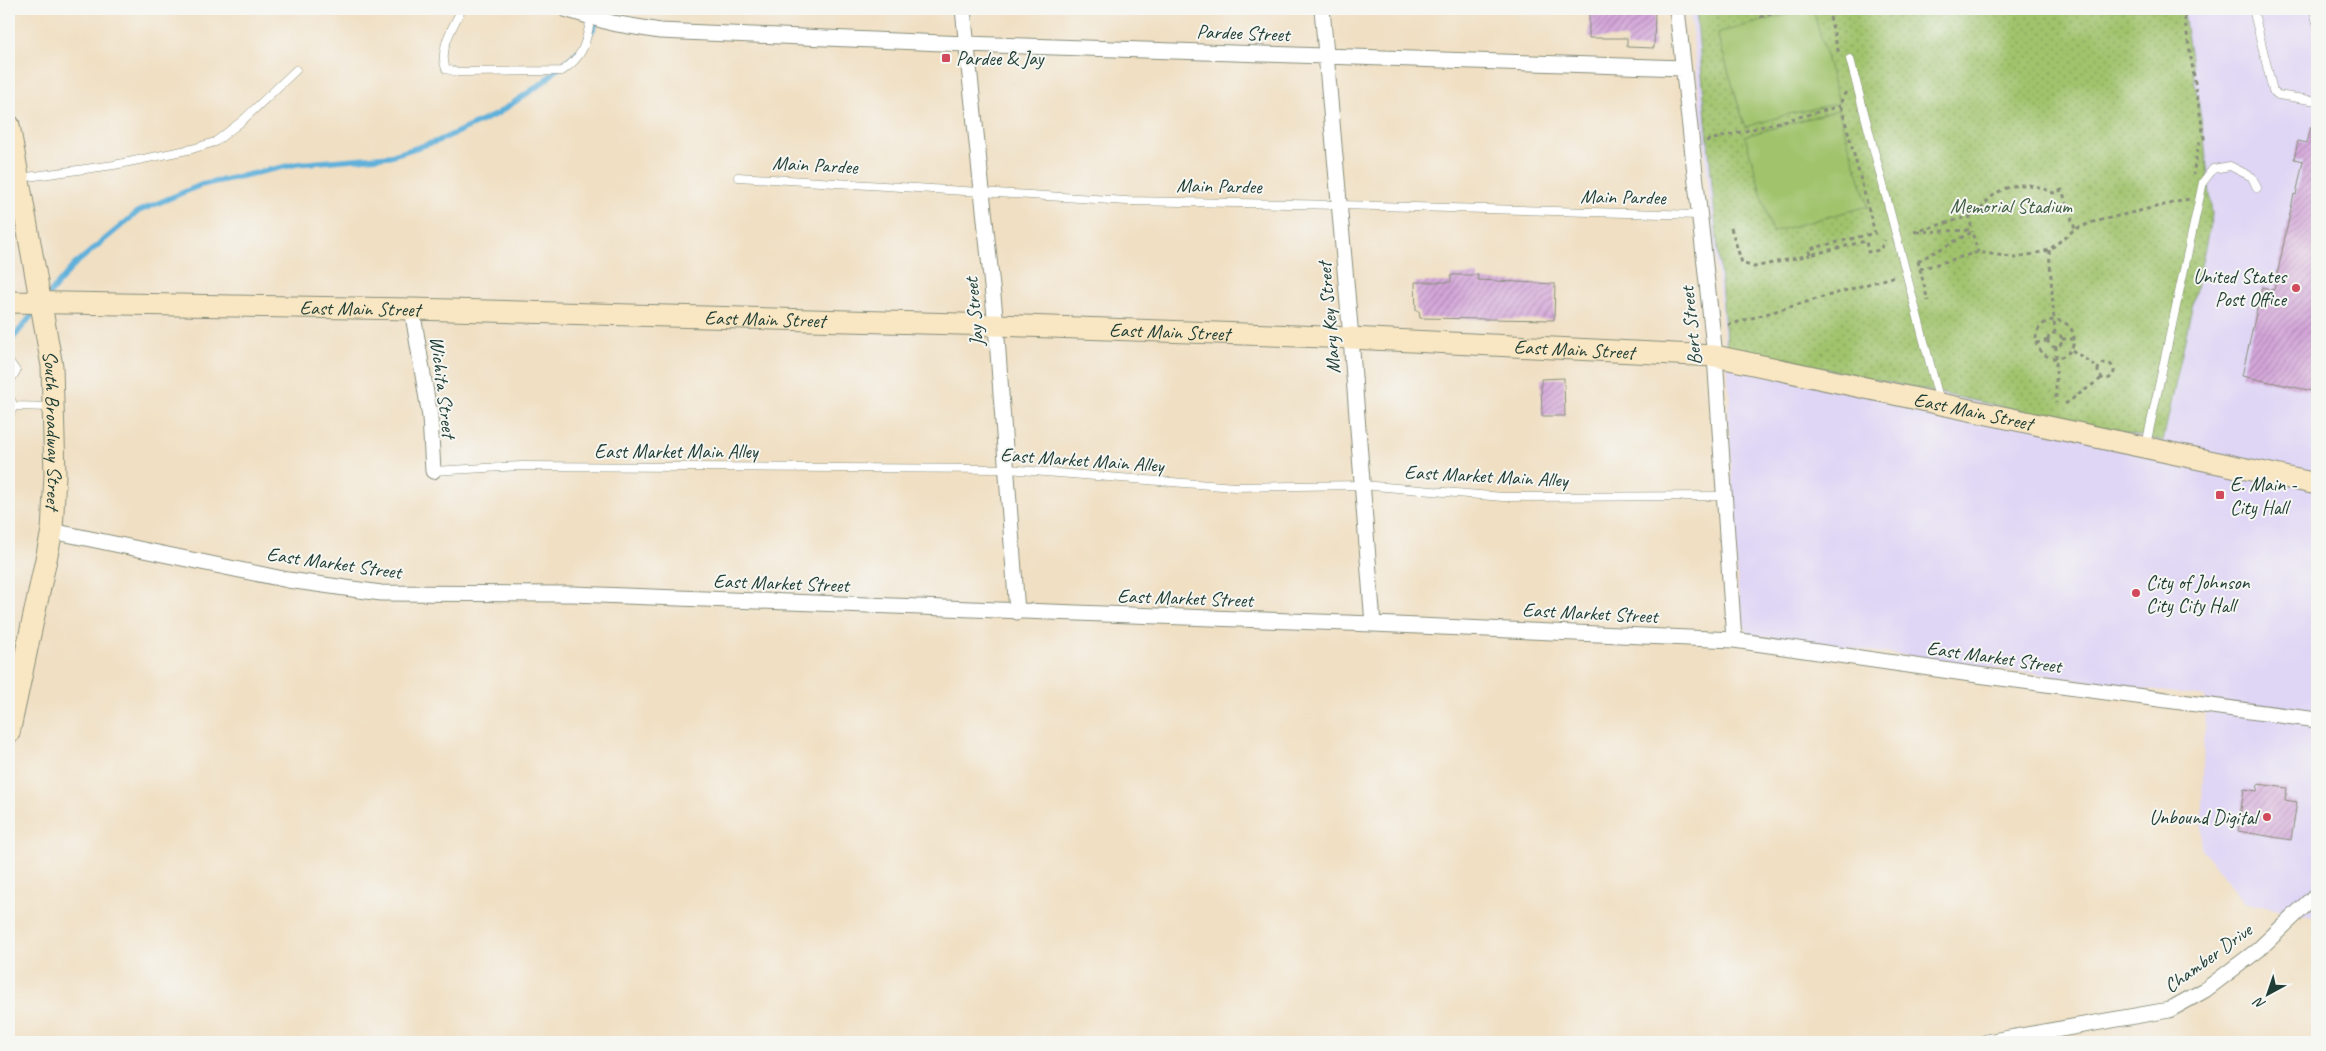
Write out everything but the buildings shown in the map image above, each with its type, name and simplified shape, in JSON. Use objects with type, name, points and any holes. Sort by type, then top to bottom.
[{"type":"main road","name":"South Broadway Street","points":[[9,125],[52,366],[55,475],[52,531],[9,734]]},
{"type":"main road","name":"East Main Street","points":[[9,302],[412,309],[996,325],[1352,338],[1715,356],[2317,484]]},
{"type":"street","name":"Pardee Street","points":[[565,9],[591,18],[660,31],[966,44],[1683,68]]},
{"type":"street","name":"Jay Street","points":[[963,9],[996,325],[1017,612]]},
{"type":"street","name":"Mary Key Street","points":[[1322,9],[1352,338],[1373,624]]},
{"type":"street","name":"Bert Street","points":[[1677,9],[1715,356],[1726,496],[1734,640]]},
{"type":"street","name":"Wichita Street","points":[[412,309],[430,417],[433,471]]},
{"type":"street","name":"East Market Street","points":[[52,531],[288,580],[381,593],[573,594],[1373,624],[1734,640],[1978,675],[2317,720]]},
{"type":"street","name":"Chamber Drive","points":[[1988,1042],[2169,1010],[2205,990],[2258,950],[2317,894]]},
{"type":"lane","points":[[462,9],[448,35],[442,61],[446,69],[458,72],[562,71],[576,62],[584,49],[591,18]]},
{"type":"lane","points":[[2253,9],[2273,91],[2278,95],[2317,101]]},
{"type":"lane","points":[[2314,9],[2317,23]]},
{"type":"lane","points":[[1850,59],[1940,404]]},
{"type":"lane","points":[[18,178],[114,165],[192,150],[215,142],[296,70]]},
{"type":"lane","points":[[2145,448],[2204,182],[2213,169],[2230,166],[2241,169],[2252,177],[2257,188]]},
{"type":"lane","name":"Main Pardee","points":[[738,177],[1127,201],[1340,205],[1699,216]]},
{"type":"lane","points":[[9,361],[16,371],[9,383]]},
{"type":"lane","points":[[9,397],[14,406]]},
{"type":"lane","points":[[14,406],[52,407]]},
{"type":"lane","points":[[9,416],[14,406]]},
{"type":"lane","name":"East Market Main Alley","points":[[433,471],[521,466],[1007,469],[1235,487],[1362,485],[1503,497],[1726,496]]},
{"type":"path","points":[[1760,17],[1790,9]]},
{"type":"path","points":[[2183,9],[2204,138],[2199,143],[2191,182]]},
{"type":"path","points":[[1810,255],[1809,249],[1875,233],[1841,106],[1842,98],[1847,91]]},
{"type":"path","points":[[1702,142],[1841,106]]},
{"type":"path","points":[[1972,231],[1914,232],[1978,214],[1986,201],[1997,192],[2012,185],[2028,184],[2038,186],[2053,193],[2062,190],[2074,229]]},
{"type":"path","points":[[2185,208],[2187,198]]},
{"type":"path","points":[[1972,231],[1918,261],[1920,269],[1978,252],[2017,258],[2049,250],[2074,229],[2093,222],[2187,198],[2199,202]]},
{"type":"path","points":[[1969,215],[1978,252]]},
{"type":"path","points":[[1731,228],[1742,263],[1754,267],[1866,241],[1868,252]]},
{"type":"path","points":[[2036,343],[2049,340],[2055,333],[2049,250]]},
{"type":"path","points":[[1722,326],[1907,272]]},
{"type":"path","points":[[2053,320],[2065,322],[2074,332],[2075,339],[2072,350],[2068,354],[2056,358],[2041,352],[2036,343],[2038,330],[2042,325],[2053,320]]},
{"type":"path","points":[[2055,333],[2059,334],[2062,339]]},
{"type":"path","points":[[2062,339],[2075,339]]},
{"type":"path","points":[[2049,340],[2050,344],[2056,346],[2060,345],[2062,339]]},
{"type":"path","points":[[2056,346],[2056,402]]},
{"type":"path","points":[[2072,350],[2098,368]]},
{"type":"path","points":[[2065,404],[2102,378],[2111,377],[2114,372],[2113,368],[2104,363],[2098,368]]},
{"type":"path","points":[[2098,368],[2098,374],[2102,378]]},
{"type":"shaded area","points":[[1690,9],[2317,9],[2317,918],[2243,902],[2201,847],[2205,697],[1747,634],[1739,607],[1728,410],[1730,398]]},
{"type":"green space","name":"Memorial Stadium","points":[[1696,9],[2183,9],[2204,138],[2212,215],[2163,441],[1727,348]]},
{"type":"green space","points":[[1813,9],[1839,103],[1789,114],[1745,127],[1717,33]]},
{"type":"green space","points":[[1838,110],[1868,206],[1772,232],[1745,136]]},
{"type":"waterway","points":[[588,37],[605,9]]},
{"type":"waterway","points":[[46,298],[74,265],[139,211],[201,185],[297,164],[390,156],[438,141],[497,114],[541,84],[577,52]]},
{"type":"waterway","points":[[9,343],[37,309]]},
{"type":"place","name":"Pardee & Jay","points":[[946,58]]},
{"type":"place","name":"United States Post Office","points":[[2296,288]]},
{"type":"place","name":"E. Main - City Hall","points":[[2220,495]]},
{"type":"place","name":"City of Johnson City City Hall","points":[[2136,593]]},
{"type":"place","name":"Unbound Digital","points":[[2267,817]]}]
